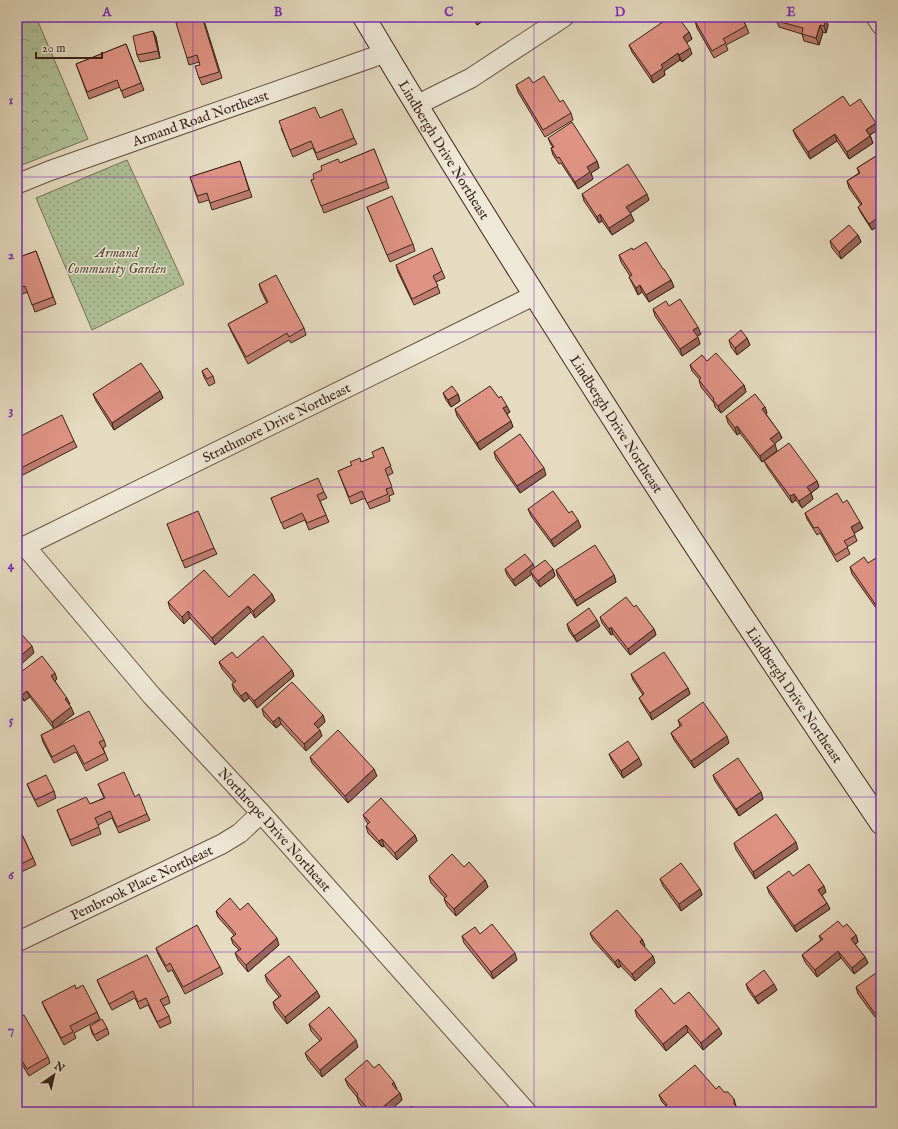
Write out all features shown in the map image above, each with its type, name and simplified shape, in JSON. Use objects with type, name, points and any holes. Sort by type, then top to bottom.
[{"type":"main road","name":"Lindbergh Drive Northeast","points":[[364,17],[417,105],[623,435],[881,823]]},
{"type":"street","points":[[417,105],[472,78],[564,17]]},
{"type":"street","points":[[876,17],[881,25]]},
{"type":"street","name":"Armand Road Northeast","points":[[17,184],[385,53]]},
{"type":"street","name":"Strathmore Drive Northeast","points":[[21,548],[535,295]]},
{"type":"street","name":"Northrope Drive Northeast","points":[[21,548],[152,696],[261,813],[527,1112]]},
{"type":"street","name":"Pembrook Place Northeast","points":[[17,942],[222,844],[240,833],[261,813]]},
{"type":"green space","points":[[17,17],[36,17],[88,139],[17,167]]},
{"type":"green space","name":"Armand Community Garden","points":[[127,160],[184,284],[92,330],[36,198]]},
{"type":"building","points":[[185,17],[202,17],[219,72],[199,78],[195,66],[200,65],[197,55],[187,58],[176,23],[185,20]]},
{"type":"building","points":[[670,17],[678,17],[689,32],[683,37],[690,48],[679,55],[678,53],[661,65],[663,68],[651,76],[629,45]]},
{"type":"building","points":[[703,17],[741,17],[746,26],[723,39],[726,43],[712,51],[695,21]]},
{"type":"building","points":[[778,17],[823,17],[826,19],[824,26],[820,25],[816,38],[802,34],[803,28],[777,21]]},
{"type":"building","points":[[153,31],[158,51],[137,55],[133,36]]},
{"type":"building","points":[[126,44],[141,83],[121,91],[117,80],[87,92],[76,64]]},
{"type":"building","points":[[544,76],[560,102],[563,100],[571,113],[543,130],[516,85],[529,77],[533,83]]},
{"type":"building","points":[[843,96],[850,106],[860,99],[876,123],[866,130],[870,136],[847,152],[835,134],[808,152],[793,130]]},
{"type":"building","points":[[315,107],[320,118],[342,109],[354,138],[316,153],[311,141],[290,150],[279,121]]},
{"type":"building","points":[[572,122],[597,161],[587,167],[590,172],[575,182],[559,157],[557,158],[551,148],[554,147],[548,138]]},
{"type":"building","points":[[374,149],[387,181],[321,206],[311,180],[314,179],[313,174],[322,170],[321,166],[338,159],[340,163]]},
{"type":"building","points":[[881,153],[881,208],[876,211],[879,217],[869,224],[858,207],[862,204],[847,181],[860,173],[857,168]]},
{"type":"building","points":[[240,161],[249,190],[210,203],[207,193],[197,196],[190,177]]},
{"type":"building","points":[[628,164],[647,194],[626,207],[631,214],[609,228],[600,214],[597,217],[582,194]]},
{"type":"building","points":[[392,196],[413,244],[387,255],[367,207]]},
{"type":"building","points":[[849,225],[858,235],[839,252],[830,241]]},
{"type":"building","points":[[646,242],[671,280],[646,295],[640,285],[636,288],[629,277],[632,275],[619,255],[632,248],[633,250]]},
{"type":"building","points":[[432,248],[442,271],[433,276],[438,286],[412,299],[396,265]]},
{"type":"building","points":[[36,251],[53,297],[32,305],[25,286],[17,289],[17,258]]},
{"type":"building","points":[[276,275],[304,328],[289,337],[287,333],[246,357],[228,324],[268,302],[259,284]]},
{"type":"building","points":[[680,299],[698,327],[693,330],[698,337],[680,349],[653,309],[666,301],[669,306]]},
{"type":"building","points":[[741,330],[747,338],[735,348],[729,340]]},
{"type":"building","points":[[716,353],[744,385],[718,406],[699,380],[701,378],[690,365],[702,355],[707,361]]},
{"type":"building","points":[[141,363],[160,391],[112,423],[93,394]]},
{"type":"building","points":[[207,368],[213,376],[207,379],[202,371]]},
{"type":"building","points":[[452,386],[458,394],[448,400],[443,393]]},
{"type":"building","points":[[490,386],[499,398],[501,396],[507,406],[503,408],[511,421],[477,443],[455,409]]},
{"type":"building","points":[[755,394],[765,407],[762,409],[779,432],[770,439],[775,444],[760,456],[737,426],[735,428],[726,416]]},
{"type":"building","points":[[62,415],[74,441],[17,470],[17,438]]},
{"type":"building","points":[[520,434],[544,468],[517,486],[494,452]]},
{"type":"building","points":[[789,443],[817,481],[807,487],[811,493],[799,501],[794,494],[790,496],[764,461]]},
{"type":"building","points":[[383,447],[391,466],[385,469],[392,487],[386,489],[388,494],[367,503],[362,491],[349,497],[338,471],[352,465],[350,462],[360,458],[361,462],[374,457],[372,452]]},
{"type":"building","points":[[318,478],[324,492],[317,495],[326,515],[307,523],[302,513],[281,523],[271,498]]},
{"type":"building","points":[[553,491],[569,513],[572,511],[578,520],[551,540],[528,509]]},
{"type":"building","points":[[837,493],[843,503],[847,500],[860,522],[851,527],[855,535],[844,541],[848,547],[835,555],[818,527],[814,528],[805,513]]},
{"type":"building","points":[[198,511],[214,548],[182,561],[167,524]]},
{"type":"building","points":[[595,545],[614,575],[575,600],[556,570]]},
{"type":"building","points":[[525,554],[533,564],[513,580],[505,569]]},
{"type":"building","points":[[879,556],[881,559],[880,611],[850,567],[864,557],[868,563]]},
{"type":"building","points":[[545,560],[553,569],[538,581],[530,571]]},
{"type":"building","points":[[204,570],[229,597],[254,574],[272,594],[253,611],[248,606],[212,638],[188,611],[182,617],[168,602]]},
{"type":"building","points":[[626,597],[634,607],[636,605],[654,629],[628,649],[611,627],[609,629],[600,617]]},
{"type":"building","points":[[589,608],[597,620],[574,636],[567,624]]},
{"type":"building","points":[[17,629],[32,646],[17,659]]},
{"type":"building","points":[[263,636],[292,670],[254,701],[246,692],[241,696],[232,684],[236,681],[219,662],[232,652],[237,658]]},
{"type":"building","points":[[664,652],[688,688],[650,713],[639,698],[644,694],[631,674]]},
{"type":"building","points":[[42,656],[55,673],[51,676],[67,698],[65,699],[71,707],[52,722],[27,691],[22,695],[17,688],[17,675]]},
{"type":"building","points":[[292,682],[323,715],[314,724],[320,730],[304,744],[279,717],[273,722],[262,709]]},
{"type":"building","points":[[703,702],[727,736],[691,761],[671,733],[682,725],[678,720]]},
{"type":"building","points":[[89,711],[104,740],[99,742],[105,753],[84,764],[74,745],[52,757],[41,735]]},
{"type":"building","points":[[338,730],[374,769],[345,796],[310,757]]},
{"type":"building","points":[[628,741],[639,758],[621,771],[609,754]]},
{"type":"building","points":[[738,758],[761,792],[736,809],[713,775]]},
{"type":"building","points":[[124,772],[135,797],[139,794],[147,814],[117,827],[110,811],[95,818],[99,827],[70,840],[57,810],[86,797],[90,804],[105,798],[98,784]]},
{"type":"building","points":[[46,775],[54,791],[35,800],[27,784]]},
{"type":"building","points":[[381,798],[415,835],[395,853],[382,839],[379,841],[366,826],[370,822],[363,815]]},
{"type":"building","points":[[776,814],[796,842],[753,872],[734,843]]},
{"type":"building","points":[[17,824],[33,858],[17,866]]},
{"type":"building","points":[[452,854],[464,867],[469,862],[485,880],[454,909],[444,899],[447,896],[429,876]]},
{"type":"building","points":[[681,863],[700,889],[679,904],[660,879]]},
{"type":"building","points":[[809,864],[824,886],[818,890],[827,903],[794,926],[767,887],[789,871],[793,876]]},
{"type":"building","points":[[230,898],[240,910],[248,903],[277,938],[246,965],[235,953],[241,949],[231,938],[236,934],[216,911]]},
{"type":"building","points":[[617,910],[642,939],[640,942],[653,956],[632,974],[618,959],[615,962],[590,933]]},
{"type":"building","points":[[838,921],[843,927],[847,924],[856,935],[851,939],[865,957],[852,968],[838,951],[815,970],[802,955],[823,939],[819,936]]},
{"type":"building","points":[[492,924],[515,953],[491,972],[462,936],[475,927],[480,934]]},
{"type":"building","points":[[197,925],[220,967],[183,987],[170,963],[166,966],[156,948]]},
{"type":"building","points":[[147,955],[168,996],[160,1000],[169,1016],[157,1022],[146,998],[138,1002],[133,991],[109,1004],[97,980]]},
{"type":"building","points":[[289,956],[317,991],[285,1017],[273,1002],[281,996],[265,975]]},
{"type":"building","points":[[764,970],[774,984],[755,997],[746,984]]},
{"type":"building","points":[[880,970],[881,971],[881,1022],[856,987]]},
{"type":"building","points":[[75,985],[76,989],[83,985],[97,1012],[70,1026],[73,1032],[61,1038],[42,1002]]},
{"type":"building","points":[[661,988],[674,1004],[689,992],[719,1028],[701,1043],[686,1025],[663,1044],[635,1010]]},
{"type":"building","points":[[329,1007],[356,1040],[320,1070],[305,1053],[322,1039],[309,1024]]},
{"type":"building","points":[[24,1015],[48,1057],[27,1069],[17,1054],[17,1019]]},
{"type":"building","points":[[102,1019],[107,1028],[94,1035],[90,1026]]},
{"type":"building","points":[[367,1060],[374,1068],[379,1064],[394,1082],[392,1084],[400,1093],[378,1111],[374,1106],[369,1110],[345,1079]]},
{"type":"building","points":[[695,1065],[716,1089],[719,1086],[724,1092],[728,1092],[734,1099],[734,1104],[738,1108],[733,1112],[665,1112],[663,1109],[667,1105],[659,1095]]},
{"type":"building","points":[[411,1106],[417,1112],[405,1112]]}]
